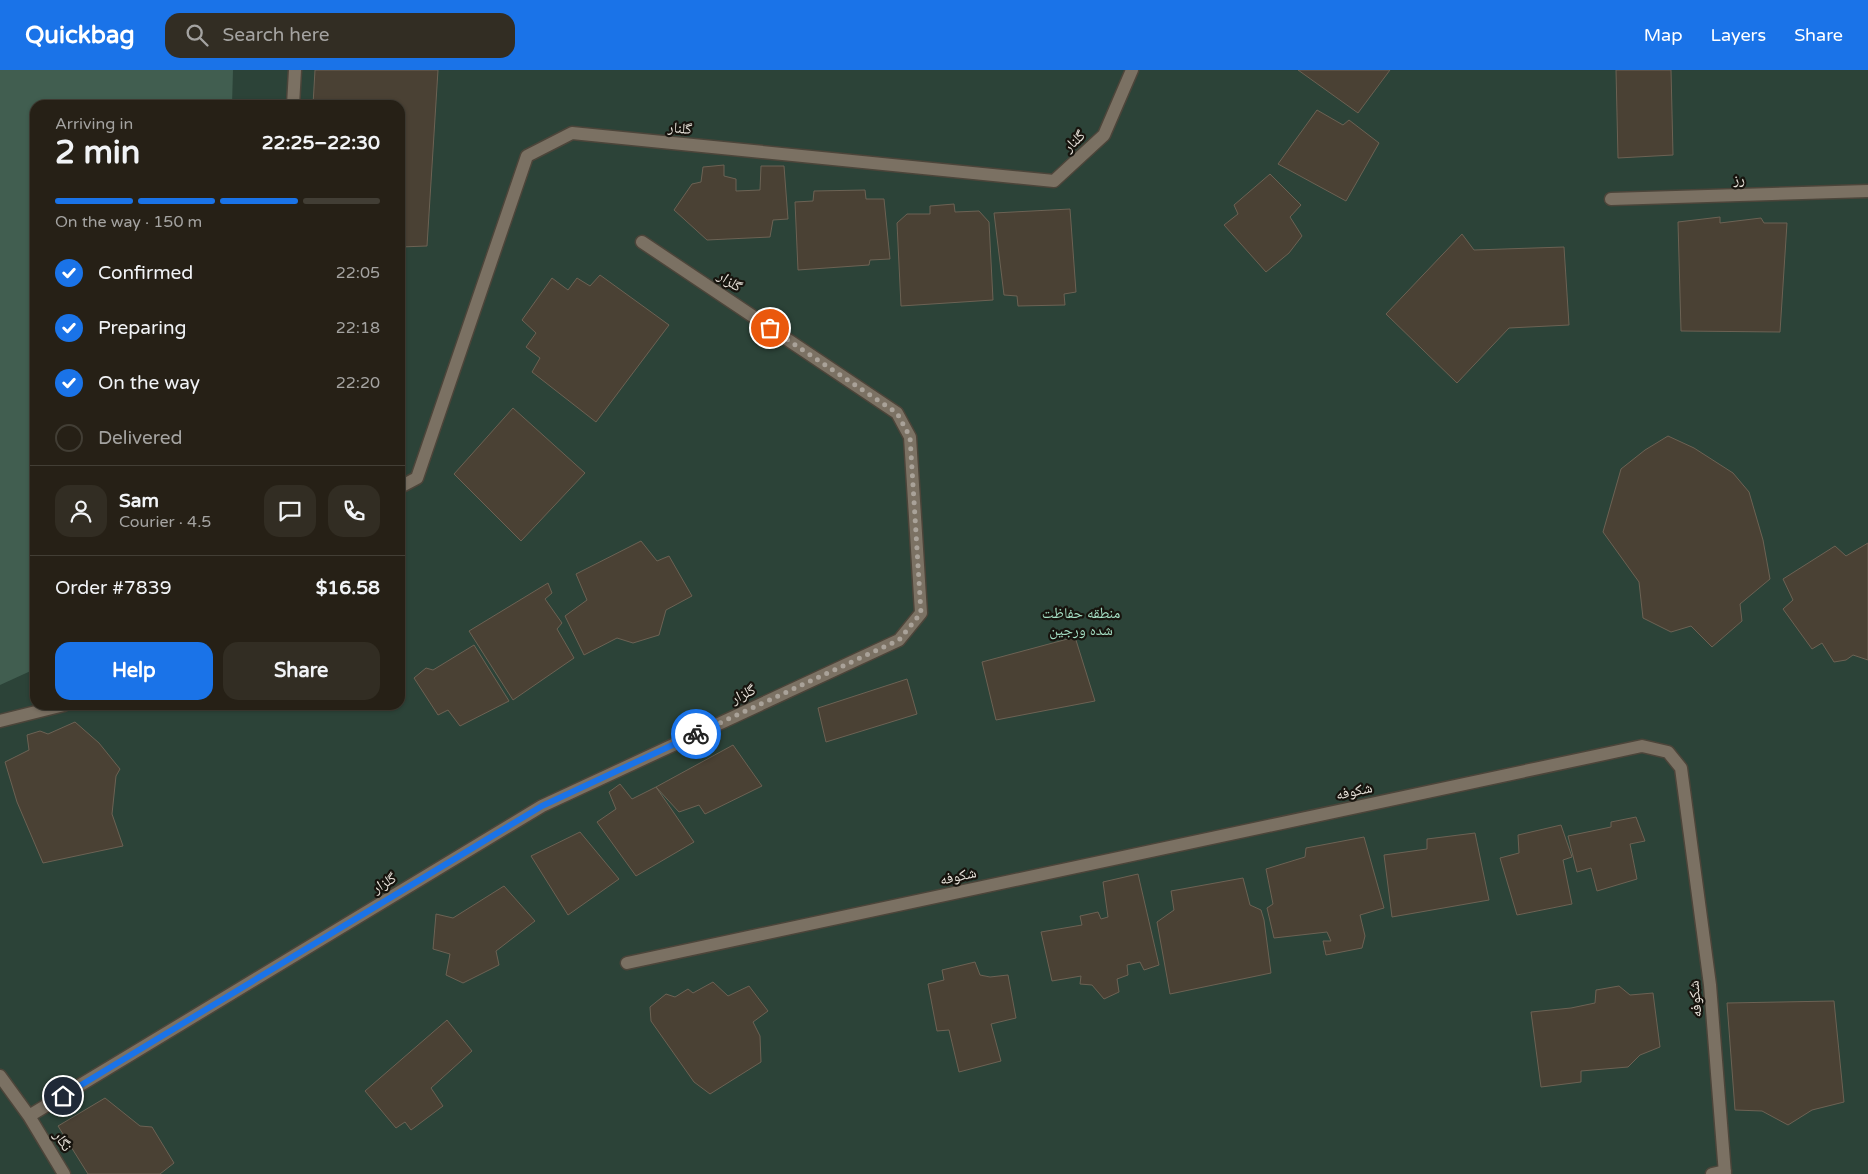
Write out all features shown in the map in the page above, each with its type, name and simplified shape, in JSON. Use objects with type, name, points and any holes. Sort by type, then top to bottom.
[{"type":"street","points":[[293,100],[295,70]]},
{"type":"street","name":"گلنار","points":[[405,484],[417,478],[527,156],[572,133],[1054,181],[1104,135],[1132,70]]},
{"type":"street","name":"رز","points":[[1611,199],[1868,191]]},
{"type":"street","name":"گلزار","points":[[29,1116],[542,806],[899,640],[921,613],[910,437],[897,413],[642,242]]},
{"type":"street","points":[[0,721],[44,710]]},
{"type":"street","name":"شکوفه","points":[[627,963],[1642,746],[1668,752],[1681,768],[1710,985],[1721,1173]]},
{"type":"street","name":"نگار","points":[[0,1076],[29,1116],[64,1174]]},
{"type":"green space","name":"منطقه حفاظت شده ورجین","points":[[0,70],[1868,70],[1868,1174],[0,1174]]},
{"type":"green space","points":[[0,70],[233,70],[232,100],[30,100],[30,671],[0,685]]},
{"type":"building","points":[[315,70],[438,70],[427,246],[405,247],[405,100],[313,100]]},
{"type":"building","points":[[1298,70],[1390,70],[1358,113]]},
{"type":"building","points":[[1616,70],[1671,70],[1673,155],[1618,158]]},
{"type":"building","points":[[1317,110],[1343,125],[1349,120],[1379,143],[1346,201],[1278,164]]},
{"type":"building","points":[[724,165],[724,176],[736,179],[736,191],[760,190],[761,166],[784,166],[788,219],[773,220],[770,237],[707,240],[674,210],[692,184],[701,182],[703,167]]},
{"type":"building","points":[[1270,174],[1301,205],[1290,217],[1302,236],[1289,253],[1266,272],[1224,225],[1238,214],[1234,205]]},
{"type":"building","points":[[865,190],[866,199],[884,199],[890,259],[870,260],[869,265],[798,270],[795,202],[813,201],[814,191]]},
{"type":"building","points":[[954,204],[955,212],[979,211],[989,222],[993,300],[901,306],[897,223],[907,214],[930,214],[930,206]]},
{"type":"building","points":[[1070,209],[1076,292],[1064,294],[1065,305],[1018,306],[1017,296],[1004,295],[994,213]]},
{"type":"building","points":[[1720,217],[1720,223],[1761,218],[1764,223],[1787,223],[1780,332],[1681,331],[1678,222]]},
{"type":"building","points":[[1462,234],[1474,250],[1564,247],[1569,325],[1509,328],[1457,383],[1386,314]]},
{"type":"building","points":[[600,275],[669,325],[596,422],[532,372],[540,358],[526,347],[536,333],[522,320],[552,278],[568,290],[577,278],[590,286]]},
{"type":"building","points":[[513,408],[585,473],[521,541],[454,474]]},
{"type":"building","points":[[1668,436],[1694,448],[1733,473],[1749,492],[1763,540],[1770,579],[1740,604],[1742,621],[1712,647],[1691,626],[1671,632],[1643,618],[1639,582],[1603,532],[1621,469],[1645,450]]},
{"type":"building","points":[[641,541],[657,561],[669,556],[692,596],[666,610],[659,635],[633,643],[617,638],[584,655],[565,616],[587,600],[576,574]]},
{"type":"building","points":[[1868,543],[1868,660],[1853,655],[1846,660],[1834,662],[1822,643],[1812,649],[1783,609],[1793,600],[1783,579],[1835,546],[1846,556]]},
{"type":"building","points":[[548,583],[552,593],[545,599],[562,623],[557,629],[574,658],[513,700],[469,631]]},
{"type":"building","points":[[1075,637],[1095,701],[996,720],[982,662]]},
{"type":"building","points":[[474,645],[509,701],[460,726],[448,710],[438,715],[414,678],[426,668],[433,670]]},
{"type":"building","points":[[907,679],[917,714],[826,742],[818,708]]},
{"type":"building","points":[[75,722],[99,743],[120,769],[116,776],[112,814],[123,846],[43,863],[17,802],[5,762],[29,750],[27,735],[40,731],[48,734]]},
{"type":"building","points":[[733,745],[762,786],[705,814],[699,805],[679,812],[656,787]]},
{"type":"building","points":[[620,784],[632,799],[656,787],[694,842],[636,876],[597,822],[616,809],[609,792]]},
{"type":"building","points":[[1636,817],[1645,841],[1630,844],[1637,879],[1597,891],[1591,868],[1577,872],[1568,836],[1611,827],[1611,822]]},
{"type":"building","points":[[1561,825],[1572,857],[1563,860],[1572,904],[1517,915],[1500,858],[1519,853],[1518,835]]},
{"type":"building","points":[[580,832],[619,879],[568,915],[531,856]]},
{"type":"building","points":[[1475,833],[1489,900],[1392,917],[1384,855],[1427,849],[1427,839]]},
{"type":"building","points":[[1364,837],[1384,908],[1360,915],[1365,936],[1362,948],[1326,955],[1323,941],[1331,941],[1327,932],[1274,938],[1267,908],[1273,904],[1266,869],[1305,857],[1306,848]]},
{"type":"building","points":[[1138,874],[1159,965],[1144,970],[1140,962],[1127,965],[1128,975],[1117,979],[1119,992],[1104,999],[1092,985],[1080,984],[1081,976],[1052,981],[1041,932],[1082,925],[1080,916],[1098,912],[1101,919],[1108,917],[1103,882]]},
{"type":"building","points":[[1243,878],[1250,905],[1261,910],[1264,920],[1271,973],[1170,994],[1157,922],[1174,910],[1171,891]]},
{"type":"building","points":[[504,886],[535,921],[496,951],[499,965],[463,983],[446,975],[450,954],[433,949],[436,914],[453,918]]},
{"type":"building","points":[[975,962],[980,975],[990,977],[1008,975],[1016,1018],[991,1024],[1001,1061],[959,1072],[949,1030],[937,1031],[928,984],[944,980],[942,970]]},
{"type":"building","points":[[713,982],[728,996],[749,986],[768,1011],[753,1022],[760,1036],[761,1062],[710,1094],[694,1082],[651,1021],[650,1007],[666,994],[675,997],[688,989],[693,993]]},
{"type":"building","points":[[1619,986],[1630,995],[1653,993],[1660,1047],[1640,1055],[1628,1067],[1581,1071],[1581,1082],[1541,1087],[1531,1012],[1571,1008],[1595,1003],[1596,990]]},
{"type":"building","points":[[1834,1001],[1844,1102],[1812,1110],[1788,1125],[1762,1111],[1735,1110],[1727,1003]]},
{"type":"building","points":[[447,1020],[472,1051],[431,1088],[443,1106],[411,1130],[405,1122],[396,1128],[365,1091]]},
{"type":"building","points":[[105,1098],[140,1126],[152,1127],[174,1163],[160,1174],[88,1174],[58,1126]]},
{"type":"way so far","points":[[696,734],[899,640],[921,613],[910,437],[897,413],[770,328]]},
{"type":"route","points":[[63,1096],[542,806],[696,734]]}]
